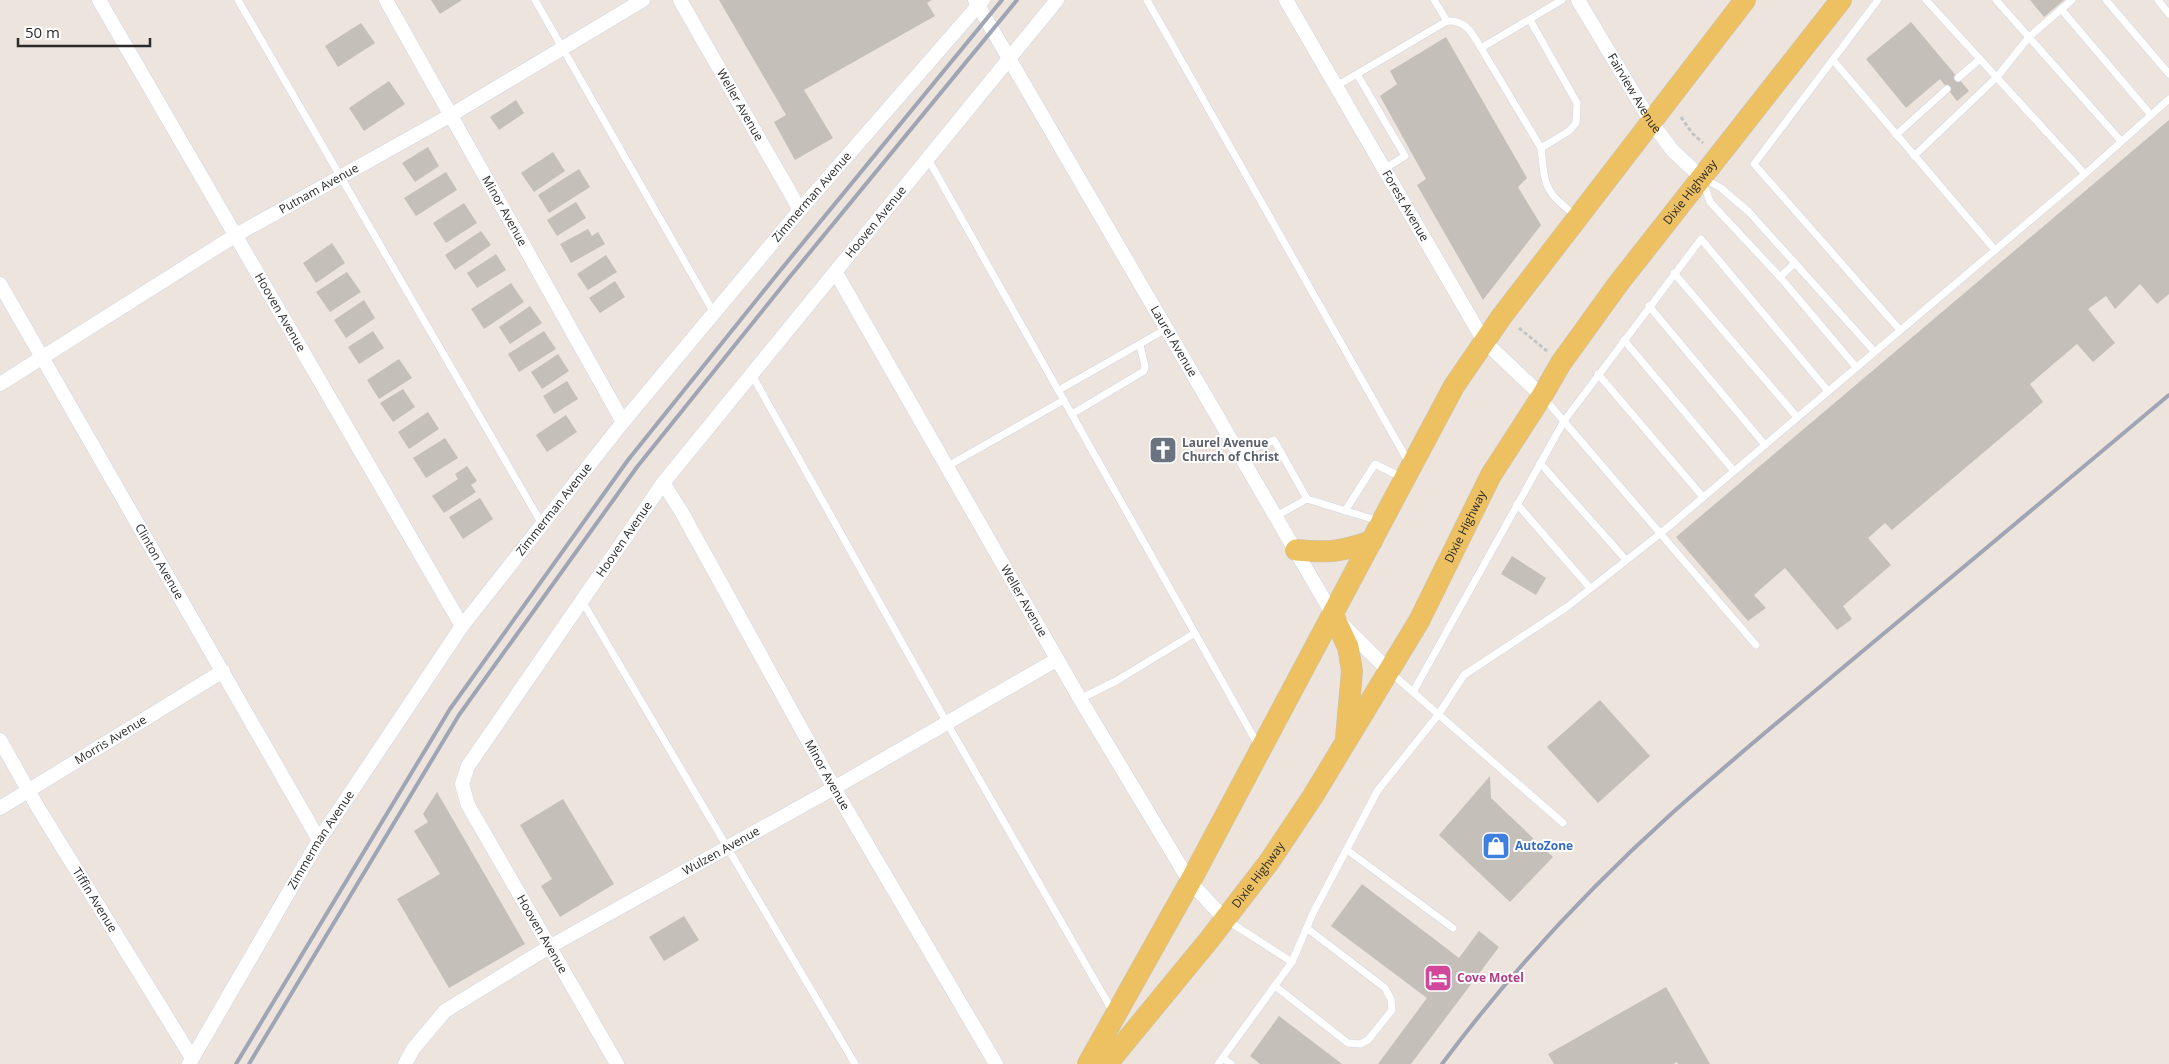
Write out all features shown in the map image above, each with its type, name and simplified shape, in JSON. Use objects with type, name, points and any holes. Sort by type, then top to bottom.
[{"type":"main road","points":[[1088,1064],[1190,882],[1454,386],[1484,341],[1745,0]]},
{"type":"main road","name":"Dixie Highway","points":[[1107,1064],[1269,862],[1419,621],[1491,475],[1561,363],[1612,292],[1841,0]]},
{"type":"main road","points":[[1296,550],[1327,553],[1349,549],[1372,540]]},
{"type":"main road","points":[[1333,615],[1348,646],[1352,671],[1346,741]]},
{"type":"street","name":"Hooven Avenue","points":[[99,0],[462,626]]},
{"type":"street","name":"Minor Avenue","points":[[386,0],[623,422]]},
{"type":"street","name":"Putnam Avenue","points":[[0,384],[236,235],[452,115],[642,0]]},
{"type":"street","name":"Weller Avenue","points":[[680,0],[800,210]]},
{"type":"street","points":[[1009,59],[1057,0]]},
{"type":"street","name":"Forest Avenue","points":[[1286,0],[1484,341],[1542,396]]},
{"type":"street","name":"Fairview Avenue","points":[[1578,0],[1651,122],[1673,151],[1701,177]]},
{"type":"street","name":"Zimmerman Avenue","points":[[190,1061],[319,840],[462,626],[623,422],[800,210],[979,2]]},
{"type":"street","name":"Laurel Avenue","points":[[979,2],[1009,59],[1333,615],[1389,671]]},
{"type":"street","name":"Hooven Avenue","points":[[617,1064],[468,805],[462,784],[468,766],[663,484],[1009,59]]},
{"type":"street","name":"Weller Avenue","points":[[836,273],[1056,660],[1190,882],[1225,919]]},
{"type":"street","name":"Clinton Avenue","points":[[0,284],[319,840]]},
{"type":"street","name":"Minor Avenue","points":[[663,484],[680,511],[834,788],[996,1064]]},
{"type":"street","name":"Wulzen Avenue","points":[[405,1064],[413,1049],[445,1011],[548,947],[834,788],[1056,660]]},
{"type":"street","name":"Morris Avenue","points":[[0,808],[223,672]]},
{"type":"street","name":"Tiffin Avenue","points":[[0,740],[28,791],[190,1061]]},
{"type":"lane","points":[[238,0],[542,524]]},
{"type":"lane","points":[[535,0],[714,313]]},
{"type":"lane","points":[[1147,0],[1407,472]]},
{"type":"lane","points":[[1434,0],[1447,21]]},
{"type":"lane","points":[[1481,48],[1562,0]]},
{"type":"lane","points":[[1878,0],[1754,164],[1900,330]]},
{"type":"lane","points":[[1926,0],[2084,174]]},
{"type":"lane","points":[[1996,0],[2121,141]]},
{"type":"lane","points":[[1914,156],[1997,77],[2029,37],[2072,0]]},
{"type":"lane","points":[[2106,0],[2169,74]]},
{"type":"lane","points":[[2158,0],[2169,14]]},
{"type":"lane","points":[[2061,9],[2151,115]]},
{"type":"lane","points":[[1530,20],[1577,104],[1576,123],[1570,131],[1541,148]]},
{"type":"lane","points":[[1336,86],[1447,21],[1464,24],[1481,48],[1541,148],[1548,190],[1557,201],[1577,218]]},
{"type":"lane","points":[[1958,78],[1980,59]]},
{"type":"lane","points":[[1832,60],[1995,250]]},
{"type":"lane","points":[[1357,74],[1405,156],[1384,169]]},
{"type":"lane","points":[[1896,135],[1947,88]]},
{"type":"lane","points":[[1231,1064],[1221,1061],[1292,962],[1308,929],[1313,913],[1378,790],[1438,715],[1464,675],[1567,607],[1661,533],[2084,174],[2169,99]]},
{"type":"lane","points":[[928,159],[1261,750]]},
{"type":"lane","points":[[1701,177],[1721,188],[1749,212],[1874,351]]},
{"type":"lane","points":[[1701,177],[1710,202],[1780,277],[1856,367]]},
{"type":"lane","points":[[1413,692],[1564,421],[1701,239],[1828,391]]},
{"type":"lane","points":[[1780,277],[1795,263]]},
{"type":"lane","points":[[1674,273],[1796,417]]},
{"type":"lane","points":[[1649,306],[1765,445]]},
{"type":"lane","points":[[1059,390],[1166,329]]},
{"type":"lane","points":[[1624,340],[1734,471]]},
{"type":"lane","points":[[1072,414],[1144,371],[1145,366],[1140,345]]},
{"type":"lane","points":[[1598,374],[1703,497]]},
{"type":"lane","points":[[752,375],[947,723],[1116,1015]]},
{"type":"lane","points":[[1542,396],[1756,645]]},
{"type":"lane","points":[[946,467],[1064,400]]},
{"type":"lane","points":[[1240,454],[1274,440],[1307,499],[1382,522]]},
{"type":"lane","points":[[1540,463],[1626,560]]},
{"type":"lane","points":[[1345,511],[1375,464],[1407,472]]},
{"type":"lane","points":[[1276,516],[1307,499]]},
{"type":"lane","points":[[1518,504],[1590,588]]},
{"type":"lane","points":[[582,601],[855,1064]]},
{"type":"lane","points":[[1080,699],[1116,681],[1195,633]]},
{"type":"lane","points":[[1389,671],[1563,823]]},
{"type":"lane","points":[[1347,850],[1453,928]]},
{"type":"lane","points":[[1225,919],[1292,962]]},
{"type":"lane","points":[[1275,986],[1348,1043],[1360,1044],[1368,1040],[1392,1010],[1391,999],[1386,988],[1308,929]]},
{"type":"path","points":[[1681,117],[1702,143]]},
{"type":"path","points":[[1519,328],[1550,353]]},
{"type":"building","points":[[431,0],[462,0],[440,14]]},
{"type":"building","points":[[719,0],[932,0],[927,3],[935,16],[804,90],[833,138],[795,160],[774,122],[786,115]]},
{"type":"building","points":[[2030,0],[2064,0],[2044,17]]},
{"type":"building","points":[[1911,22],[1969,91],[1957,101],[1940,79],[1906,108],[1866,59]]},
{"type":"building","points":[[361,23],[375,43],[338,67],[325,46]]},
{"type":"building","points":[[1446,37],[1527,178],[1518,187],[1541,225],[1483,300],[1417,185],[1426,179],[1380,96],[1397,84],[1390,71]]},
{"type":"building","points":[[389,81],[405,104],[364,131],[349,108]]},
{"type":"building","points":[[516,100],[524,113],[499,130],[490,117]]},
{"type":"building","points":[[2169,120],[2169,294],[2157,304],[2140,284],[2115,309],[2106,296],[2088,309],[2115,343],[2093,362],[2077,344],[2030,384],[2043,402],[1892,530],[1885,523],[1868,538],[1891,565],[1843,606],[1852,619],[1837,630],[1785,568],[1754,595],[1766,608],[1748,621],[1676,537]]},
{"type":"building","points":[[428,147],[439,166],[415,182],[402,163]]},
{"type":"building","points":[[553,152],[565,171],[534,192],[521,173]]},
{"type":"building","points":[[579,169],[590,187],[549,213],[538,195]]},
{"type":"building","points":[[446,172],[457,190],[416,216],[404,198]]},
{"type":"building","points":[[576,202],[586,218],[557,236],[547,220]]},
{"type":"building","points":[[464,203],[477,223],[446,243],[433,223]]},
{"type":"building","points":[[588,229],[592,236],[598,232],[605,244],[571,263],[560,244]]},
{"type":"building","points":[[481,231],[491,245],[455,270],[445,255]]},
{"type":"building","points":[[332,243],[345,263],[316,283],[303,263]]},
{"type":"building","points":[[496,254],[506,270],[477,288],[467,273]]},
{"type":"building","points":[[606,255],[617,272],[588,290],[577,274]]},
{"type":"building","points":[[347,272],[361,292],[330,312],[316,292]]},
{"type":"building","points":[[615,281],[625,297],[600,313],[589,298]]},
{"type":"building","points":[[511,283],[524,302],[484,329],[471,309]]},
{"type":"building","points":[[364,300],[375,318],[346,338],[334,320]]},
{"type":"building","points":[[530,306],[542,323],[510,344],[499,327]]},
{"type":"building","points":[[373,331],[384,348],[359,364],[348,347]]},
{"type":"building","points":[[544,331],[556,349],[519,372],[508,354]]},
{"type":"building","points":[[558,354],[569,371],[542,389],[531,372]]},
{"type":"building","points":[[399,359],[412,378],[379,399],[367,380]]},
{"type":"building","points":[[567,381],[578,399],[554,414],[543,396]]},
{"type":"building","points":[[403,389],[415,407],[393,422],[380,403]]},
{"type":"building","points":[[428,412],[439,429],[409,449],[398,432]]},
{"type":"building","points":[[566,415],[577,432],[547,452],[536,435]]},
{"type":"building","points":[[445,438],[458,458],[426,478],[413,458]]},
{"type":"building","points":[[467,466],[477,481],[471,485],[476,492],[444,513],[432,496],[458,479],[455,474]]},
{"type":"building","points":[[480,498],[493,519],[463,539],[449,517]]},
{"type":"building","points":[[1512,556],[1546,578],[1536,595],[1501,574]]},
{"type":"building","points":[[1600,700],[1650,756],[1598,803],[1547,747]]},
{"type":"building","name":"AutoZone","points":[[1490,776],[1491,798],[1553,857],[1510,902],[1439,835]]},
{"type":"building","points":[[437,792],[525,944],[449,988],[397,899],[440,874],[414,831],[428,822],[423,814]]},
{"type":"building","points":[[563,799],[614,884],[560,917],[541,886],[552,879],[520,825]]},
{"type":"building","name":"Cove Motel","points":[[1362,884],[1459,958],[1479,931],[1499,947],[1411,1064],[1378,1064],[1427,998],[1331,926]]},
{"type":"building","points":[[684,916],[699,940],[664,961],[649,937]]},
{"type":"building","points":[[1666,987],[1710,1064],[1678,1064],[1677,1062],[1673,1064],[1554,1064],[1548,1054]]},
{"type":"building","points":[[1279,1016],[1342,1064],[1260,1064],[1250,1056]]},
{"type":"railway","points":[[236,1064],[450,709],[628,460],[1002,0]]},
{"type":"railway","points":[[249,1064],[459,715],[637,467],[788,279],[1017,0]]},
{"type":"railway","points":[[1442,1064],[1494,998],[1550,934],[1609,873],[1670,815],[1760,737],[2169,395]]},
{"type":"place","name":"Laurel Avenue Church of Christ","points":[[1163,450]]},
{"type":"place","name":"AutoZone","points":[[1496,846]]},
{"type":"place","name":"Cove Motel","points":[[1438,978]]}]
